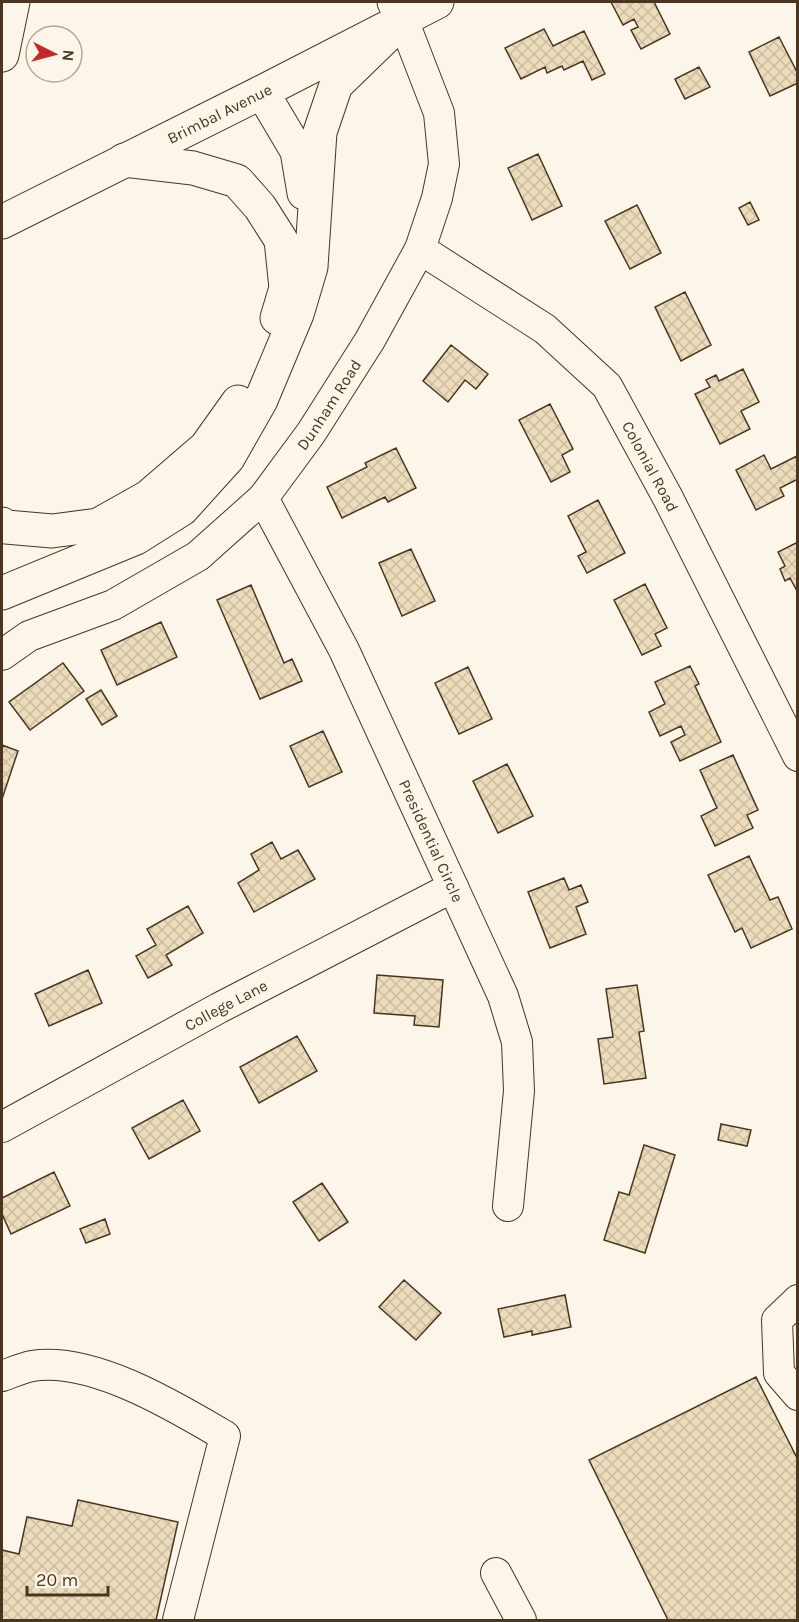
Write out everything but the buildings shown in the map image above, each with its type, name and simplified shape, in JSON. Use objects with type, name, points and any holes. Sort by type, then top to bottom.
[{"type":"main road","points":[[2,55],[13,2]]},
{"type":"main road","name":"Brimbal Avenue","points":[[2,222],[262,92],[399,11],[437,2]]},
{"type":"main road","points":[[2,593],[136,538],[182,509],[228,458],[261,400],[297,314],[310,267],[320,132],[336,86],[399,11]]},
{"type":"main road","points":[[262,92],[297,150],[311,239]]},
{"type":"main road","points":[[2,524],[52,531],[98,525],[148,497],[206,447],[246,391],[274,328],[286,288],[281,240],[253,198],[237,181],[193,168],[124,160]]},
{"type":"street","name":"Dunham Road","points":[[2,655],[29,636],[113,605],[198,556],[263,498],[311,433],[370,340],[420,249],[437,198],[444,164],[440,113],[399,11]]},
{"type":"street","name":"Colonial Road","points":[[420,249],[546,328],[607,386],[668,498],[798,756]]},
{"type":"street","name":"Presidential Circle","points":[[263,498],[344,650],[503,996],[517,1042],[519,1091],[508,1206]]},
{"type":"street","name":"College Lane","points":[[2,1127],[219,1008],[453,887]]},
{"type":"street","points":[[798,1300],[777,1320],[779,1373],[798,1395]]},
{"type":"street","points":[[2,1376],[33,1366],[72,1366],[116,1380],[175,1406],[225,1436],[178,1620]]},
{"type":"street","points":[[496,1573],[521,1620]]}]
